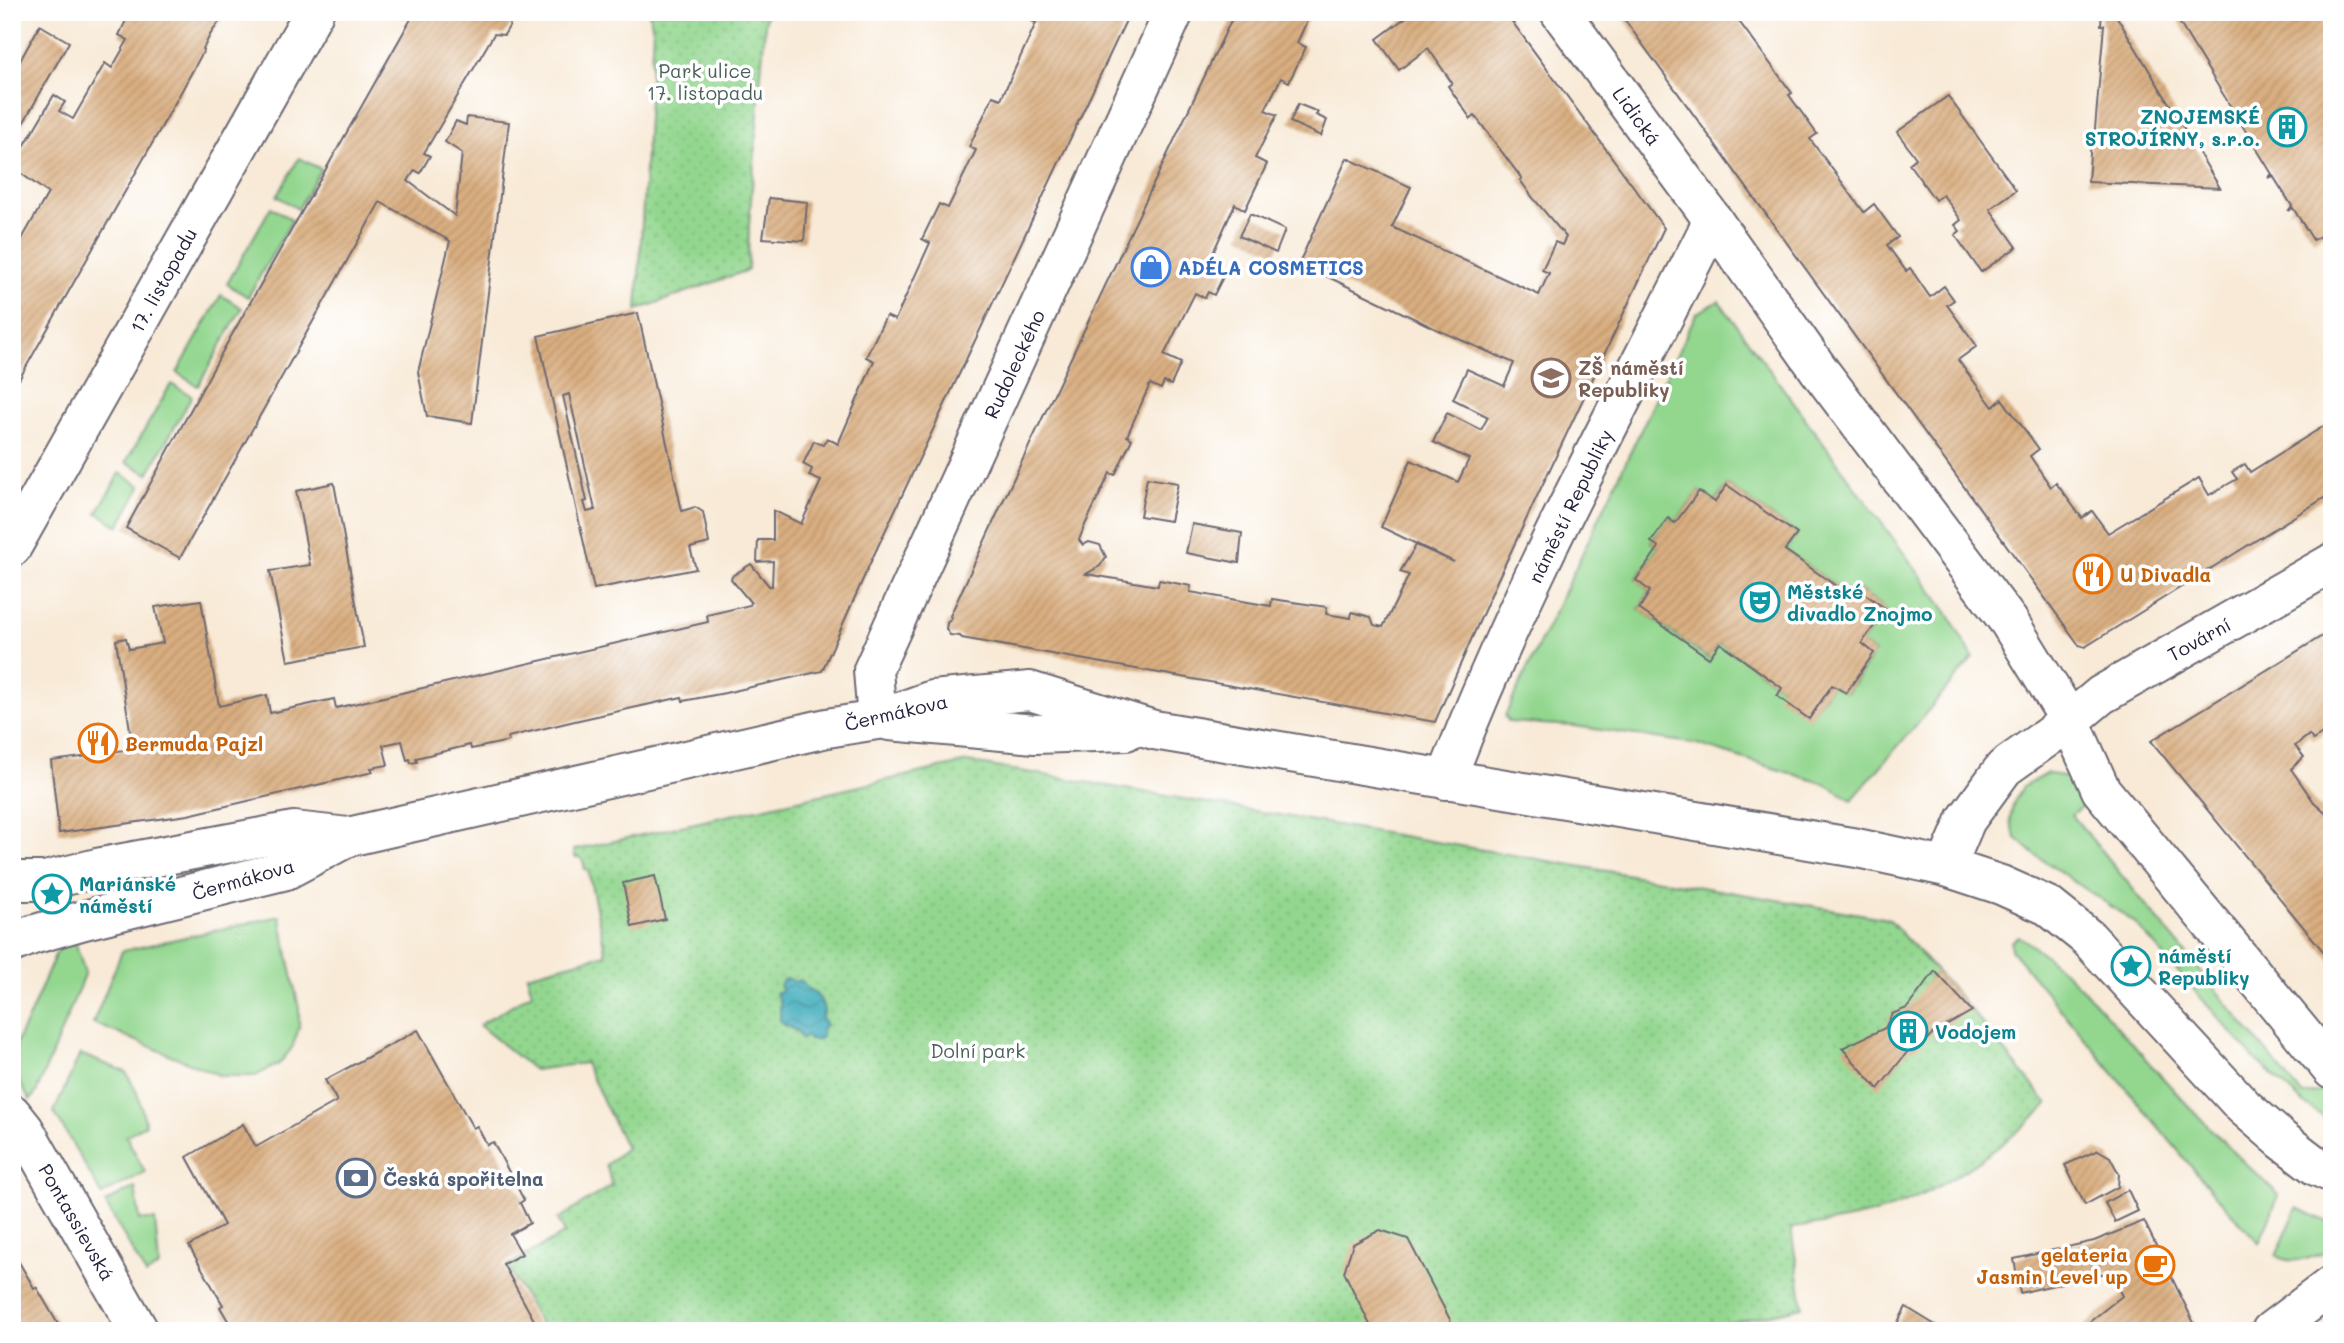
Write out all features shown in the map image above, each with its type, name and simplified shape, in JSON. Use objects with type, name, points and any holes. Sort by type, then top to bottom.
[{"type":"street","name":"17. listopadu","points":[[12,547],[314,12]]},
{"type":"street","name":"Rudoleckého","points":[[877,720],[873,670],[1174,12]]},
{"type":"street","name":"Lidická","points":[[1560,12],[1713,220]]},
{"type":"street","points":[[1713,220],[1819,370],[2009,622],[2070,721],[2101,790],[2332,1070]]},
{"type":"street","name":"náměstí Republiky","points":[[1446,780],[1464,732],[1535,576],[1713,220]]},
{"type":"street","name":"Tovární","points":[[2070,721],[2101,695],[2332,563]]},
{"type":"street","name":"Čermákova","points":[[12,943],[84,920],[286,870],[348,837],[827,728],[877,720],[1035,734],[1154,730],[1446,780]]},
{"type":"street","points":[[1946,866],[1966,820],[2004,768],[2070,721]]},
{"type":"street","points":[[1446,780],[1844,846],[1946,866],[2048,906],[2088,938],[2244,1107],[2290,1147],[2316,1166],[2332,1173]]},
{"type":"street","name":"Čermákova","points":[[12,881],[45,881],[97,868],[294,831],[348,837]]},
{"type":"street","name":"Pontassievská","points":[[12,1114],[24,1129],[139,1331]]},
{"type":"street","points":[[2281,1323],[2332,1285]]},
{"type":"green space","name":"Park ulice 17. listopadu","points":[[649,12],[766,12],[749,225],[748,270],[637,310],[653,30]]},
{"type":"green space","points":[[299,158],[321,169],[298,209],[277,196]]},
{"type":"green space","points":[[271,207],[292,220],[248,297],[227,284]]},
{"type":"green space","points":[[221,295],[242,308],[198,386],[177,373]]},
{"type":"green space","points":[[1719,301],[1947,612],[1973,658],[1852,800],[1825,784],[1697,744],[1574,726],[1509,722],[1505,716],[1696,314]],"holes":[[[1727,485],[1797,534],[1785,550],[1849,595],[1856,587],[1886,609],[1862,643],[1874,653],[1847,693],[1832,685],[1809,718],[1782,688],[1720,643],[1708,658],[1639,609],[1650,591],[1636,579],[1659,547],[1651,542],[1668,518],[1675,523],[1699,491],[1715,502]]]},
{"type":"green space","points":[[171,384],[192,396],[148,474],[126,462]]},
{"type":"green space","points":[[120,473],[141,486],[119,526],[97,513]]},
{"type":"green space","name":"Dolní park","points":[[967,762],[1889,919],[1972,1011],[2048,1104],[2010,1138],[1966,1170],[1918,1196],[1895,1207],[1861,1216],[1791,1228],[1803,1307],[1695,1331],[544,1331],[507,1266],[565,1233],[558,1219],[612,1185],[606,1165],[626,1148],[585,1063],[534,1070],[479,1025],[532,993],[527,975],[606,954],[588,870],[585,870],[579,857],[575,857],[574,850]]},
{"type":"green space","points":[[2047,773],[2074,779],[2095,795],[2072,815],[2302,1095],[2332,1089],[2332,1122],[2303,1103],[2253,1057],[2134,922],[2034,854],[2015,837],[2010,818],[2014,802],[2023,787]]},
{"type":"green space","points":[[280,916],[299,1009],[299,1028],[292,1048],[279,1064],[255,1076],[221,1076],[93,1023],[122,951]]},
{"type":"green space","points":[[2019,936],[2073,980],[2198,1116],[2279,1195],[2259,1243],[2216,1196],[2011,950],[2011,942]]},
{"type":"green space","points":[[74,938],[85,973],[36,1093],[30,1100],[20,1084],[16,1070],[15,1045],[55,955],[63,944]]},
{"type":"green space","points":[[80,1054],[126,1072],[137,1093],[146,1124],[126,1136],[145,1172],[102,1195],[54,1112]]},
{"type":"green space","points":[[135,1187],[140,1220],[155,1220],[159,1266],[146,1275],[105,1203]]},
{"type":"green space","points":[[2297,1208],[2332,1224],[2332,1249],[2297,1260],[2276,1256]]},
{"type":"water","points":[[788,978],[795,982],[800,980],[820,999],[824,1012],[821,1017],[826,1025],[822,1028],[822,1037],[818,1040],[809,1040],[807,1036],[801,1039],[797,1031],[780,1020],[780,1003],[776,993],[781,991],[783,980]]},
{"type":"building","points":[[130,12],[226,12],[210,35],[175,103],[12,392],[12,243],[18,246],[48,193],[12,167],[54,95],[65,102],[59,111],[73,119],[105,63],[112,68],[128,40],[119,35]]},
{"type":"building","points":[[415,12],[499,12],[510,25],[504,35],[494,34],[424,153],[430,156],[420,173],[415,170],[408,181],[455,216],[462,153],[445,142],[456,121],[466,125],[467,117],[509,122],[472,423],[427,416],[418,372],[450,241],[380,202],[180,558],[126,528]]},
{"type":"building","points":[[1029,12],[1130,12],[872,559],[822,671],[725,693],[683,701],[682,697],[579,720],[508,737],[509,741],[471,749],[470,745],[416,758],[417,762],[411,763],[410,759],[407,760],[402,741],[383,745],[388,765],[371,768],[373,772],[188,815],[59,833],[51,761],[90,756],[88,742],[101,740],[103,753],[133,749],[116,640],[126,638],[129,649],[163,643],[155,607],[201,600],[219,706],[267,695],[270,713],[334,699],[336,708],[708,622],[707,615],[750,605],[731,579],[732,576],[751,564],[769,586],[772,586],[773,561],[757,562],[758,540],[773,540],[773,510],[801,524],[821,481],[809,476],[812,469],[803,464],[814,441],[823,445],[827,438],[838,444],[874,361],[866,357],[886,316],[895,320],[930,243],[922,239],[939,204],[948,208],[976,150],[969,147],[993,96],[1001,99],[1036,23],[1026,18]]},
{"type":"building","points":[[1235,12],[1311,12],[1297,43],[1306,47],[1289,82],[1281,78],[1265,110],[1277,115],[1255,158],[1267,164],[1245,210],[1235,204],[1208,264],[1225,273],[1214,295],[1208,292],[1205,298],[1195,293],[1164,355],[1181,363],[1171,385],[1164,382],[1161,389],[1150,384],[1127,436],[1132,439],[1115,475],[1110,473],[1085,525],[1079,540],[1083,545],[1089,542],[1100,545],[1106,557],[1100,566],[1086,574],[1158,586],[1159,580],[1191,586],[1190,592],[1271,606],[1272,599],[1327,607],[1326,614],[1351,618],[1352,612],[1371,617],[1374,625],[1383,627],[1409,575],[1400,572],[1416,545],[1454,562],[1381,527],[1411,460],[1458,482],[1469,459],[1433,442],[1447,413],[1481,430],[1488,417],[1453,399],[1467,369],[1504,386],[1514,363],[1438,330],[1299,263],[1347,158],[1411,187],[1392,227],[1539,295],[1549,273],[1542,270],[1555,242],[1562,245],[1566,237],[1533,198],[1475,116],[1471,119],[1448,86],[1452,83],[1428,48],[1399,70],[1377,39],[1413,12],[1505,12],[1664,228],[1497,581],[1435,722],[962,638],[950,635],[946,629],[1005,497]]},
{"type":"building","points":[[1619,12],[1732,12],[1792,93],[1789,95],[1817,134],[1810,139],[1864,212],[1874,204],[1898,237],[1887,245],[1906,271],[1910,268],[1930,297],[1944,286],[1954,300],[1947,305],[1977,346],[1958,360],[1993,407],[2002,399],[2039,449],[2030,456],[2051,487],[2056,483],[2082,518],[2092,511],[2108,533],[2199,478],[2209,495],[2237,479],[2232,472],[2245,464],[2250,472],[2332,421],[2332,493],[2085,647],[2079,645]]},
{"type":"building","points":[[2102,12],[2114,12],[2220,188],[2088,182],[2104,25],[2101,25]]},
{"type":"building","name":"ZNOJEMSKÉ STROJÍRNY, s.r.o.","points":[[2170,12],[2332,12],[2332,229],[2313,240],[2293,208],[2288,211],[2292,206],[2273,176],[2268,178],[2272,174],[2174,14]]},
{"type":"building","points":[[40,25],[69,42],[12,143],[12,75]]},
{"type":"building","points":[[1948,96],[2016,190],[1990,209],[2017,247],[1981,272],[1955,235],[1960,231],[1955,225],[1961,220],[1943,195],[1935,200],[1909,164],[1916,158],[1897,132]]},
{"type":"building","points":[[1298,104],[1318,112],[1316,115],[1327,120],[1321,136],[1290,122]]},
{"type":"building","points":[[769,198],[807,202],[804,241],[763,238]]},
{"type":"building","points":[[1250,214],[1285,230],[1276,253],[1239,236]]},
{"type":"building","points":[[638,313],[682,511],[695,507],[703,512],[709,543],[690,548],[696,569],[594,589],[538,336]],"holes":[[[569,394],[595,510],[587,512],[584,502],[587,501],[563,396]]]},
{"type":"building","points":[[1147,478],[1178,483],[1170,521],[1140,516]]},
{"type":"building","points":[[334,483],[364,647],[288,661],[270,571],[310,565],[296,491]]},
{"type":"building","name":"Městské divadlo Znojmo","points":[[1727,485],[1797,534],[1785,550],[1849,595],[1855,587],[1886,609],[1862,643],[1874,653],[1846,693],[1832,685],[1809,719],[1777,696],[1782,688],[1720,643],[1709,658],[1639,609],[1650,591],[1636,580],[1659,547],[1651,542],[1668,518],[1675,523],[1699,491],[1715,502]]},
{"type":"building","points":[[1192,524],[1242,533],[1239,563],[1186,553]]},
{"type":"building","points":[[2332,630],[2332,728],[2313,740],[2309,735],[2295,746],[2304,757],[2291,769],[2314,802],[2332,818],[2332,962],[2151,741]]},
{"type":"building","points":[[655,876],[665,919],[632,927],[623,883]]},
{"type":"building","name":"Vodojem","points":[[1935,971],[1972,1011],[1932,1034],[1918,1048],[1908,1051],[1878,1089],[1842,1048],[1885,1028],[1892,1014],[1907,1008]]},
{"type":"building","name":"Česká spořitelna","points":[[418,1030],[473,1128],[477,1126],[487,1145],[493,1142],[524,1200],[520,1203],[530,1223],[510,1234],[522,1254],[503,1264],[540,1331],[234,1331],[220,1307],[223,1305],[189,1246],[224,1225],[187,1157],[243,1124],[256,1147],[337,1101],[325,1080]]},
{"type":"building","points":[[2098,1150],[2110,1157],[2119,1174],[2118,1187],[2085,1205],[2065,1165]]},
{"type":"building","points":[[2128,1190],[2138,1211],[2115,1222],[2105,1203]]},
{"type":"building","points":[[2144,1221],[2196,1327],[2195,1331],[2078,1331],[2122,1296],[2110,1272],[2020,1293],[2014,1259],[2094,1241]]},
{"type":"building","points":[[1380,1230],[1408,1239],[1456,1331],[1373,1331],[1344,1272],[1353,1244]]},
{"type":"building","points":[[12,1250],[34,1288],[37,1288],[62,1331],[12,1331]]},
{"type":"building","points":[[1906,1307],[1945,1331],[1893,1331]]},
{"type":"place","name":"ZNOJEMSKÉ STROJÍRNY, s.r.o.","points":[[2287,127]]},
{"type":"place","name":"ADÉLA COSMETICS","points":[[1151,267]]},
{"type":"place","name":"ZŠ náměstí Republiky","points":[[1551,378]]},
{"type":"place","name":"U Divadla","points":[[2093,574]]},
{"type":"place","name":"Městské divadlo Znojmo","points":[[1760,602]]},
{"type":"place","name":"Bermuda Pajzl","points":[[98,743]]},
{"type":"place","name":"Mariánské náměstí","points":[[52,894]]},
{"type":"place","name":"náměstí Republiky","points":[[2131,966]]},
{"type":"place","name":"Vodojem","points":[[1908,1031]]},
{"type":"place","name":"Česká spořitelna","points":[[356,1178]]},
{"type":"place","name":"gelateria Jasmin Level up","points":[[2155,1265]]}]
